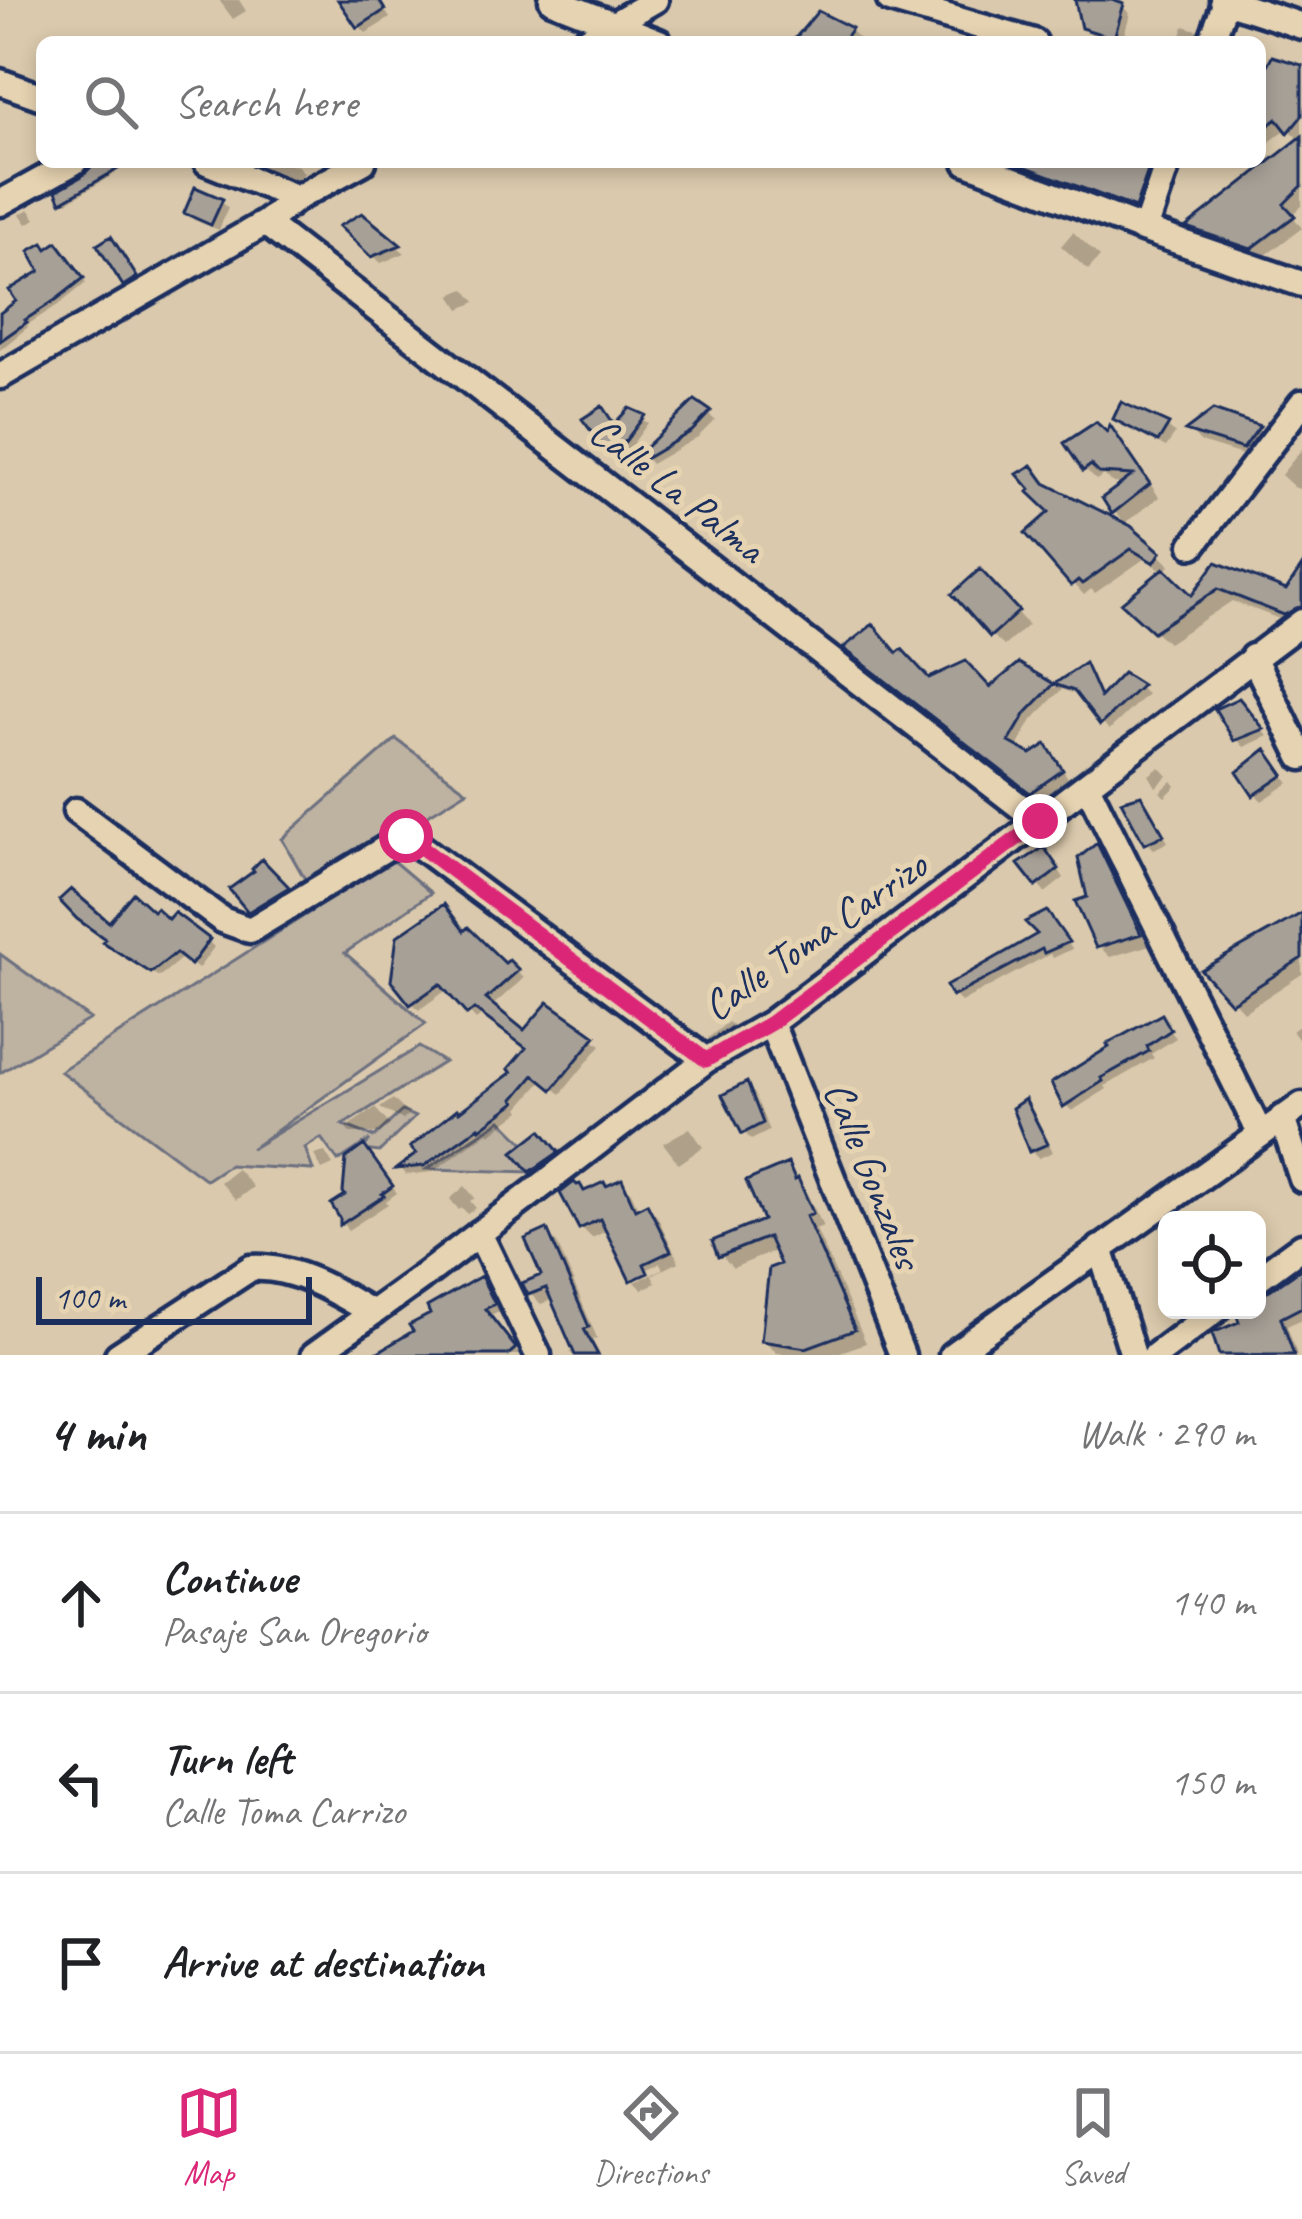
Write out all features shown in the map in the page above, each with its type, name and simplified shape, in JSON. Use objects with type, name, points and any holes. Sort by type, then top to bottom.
[{"type":"street","points":[[552,0],[643,36]]},
{"type":"street","points":[[595,36],[655,0]]},
{"type":"street","points":[[890,0],[1013,36]]},
{"type":"street","points":[[1213,36],[1225,0],[1262,4],[1302,26]]},
{"type":"street","points":[[0,82],[34,94]]},
{"type":"street","points":[[0,106],[34,94]]},
{"type":"street","points":[[0,203],[63,168]]},
{"type":"street","points":[[222,168],[297,198]]},
{"type":"street","points":[[0,376],[352,168]]},
{"type":"street","points":[[983,168],[1302,284]]},
{"type":"street","points":[[1145,230],[1166,168]]},
{"type":"street","name":"Calle La Palma","points":[[265,223],[1040,821]]},
{"type":"street","points":[[1193,545],[1302,403]]},
{"type":"street","name":"Calle Toma Carrizo","points":[[314,1355],[706,1060],[771,1023],[1302,622]]},
{"type":"street","points":[[1252,657],[1302,757]]},
{"type":"street","points":[[1087,784],[1281,1119],[1302,1179]]},
{"type":"street","points":[[76,811],[222,920],[250,930],[406,836],[706,1060]]},
{"type":"street","name":"Calle Gonzales","points":[[771,1023],[902,1355]]},
{"type":"street","points":[[952,1355],[1281,1119]]},
{"type":"street","points":[[479,1233],[538,1355]]},
{"type":"street","points":[[1266,1273],[1302,1246]]},
{"type":"street","points":[[1100,1248],[1133,1355]]},
{"type":"street","points":[[118,1355],[251,1268],[300,1277],[372,1313]]},
{"type":"street","points":[[1156,1355],[1204,1319]]},
{"type":"shaded area","points":[[396,739],[467,791],[310,888],[282,839]]},
{"type":"shaded area","points":[[392,860],[431,893],[345,953],[426,1024],[251,1149],[419,1047],[444,1062],[343,1125],[374,1137],[402,1111],[415,1117],[379,1152],[362,1150],[370,1140],[338,1161],[321,1138],[305,1148],[313,1170],[229,1165],[206,1180],[60,1071]]},
{"type":"shaded area","points":[[0,954],[90,1019],[0,1073]]},
{"type":"shaded area","points":[[501,1120],[524,1143],[514,1152],[530,1172],[427,1169]]},
{"type":"building","points":[[338,0],[379,0],[385,10],[357,28]]},
{"type":"building","points":[[1075,0],[1124,4],[1115,36],[1081,28]]},
{"type":"building","points":[[818,11],[852,28],[846,36],[797,36]]},
{"type":"building","points":[[1272,56],[1302,65],[1302,116],[1288,133],[1277,119],[1266,127],[1267,65]]},
{"type":"building","points":[[1302,136],[1302,186],[1284,204],[1295,216],[1251,249],[1186,227],[1266,168]]},
{"type":"building","points":[[90,168],[120,168],[61,202],[56,191]]},
{"type":"building","points":[[1029,168],[1149,168],[1135,208]]},
{"type":"building","points":[[195,187],[223,199],[211,225],[184,213]]},
{"type":"building","points":[[362,213],[401,245],[371,257],[339,226]]},
{"type":"building","points":[[111,236],[137,277],[123,286],[97,245]]},
{"type":"building","points":[[57,242],[84,278],[0,341],[0,313],[16,301],[9,290],[40,271],[29,251],[43,243],[47,249]]},
{"type":"building","points":[[695,400],[711,411],[692,431],[643,460],[639,454]]},
{"type":"building","points":[[1121,402],[1169,424],[1158,442],[1113,419]]},
{"type":"building","points":[[602,406],[614,424],[629,408],[645,415],[609,455],[582,419]]},
{"type":"building","points":[[1213,410],[1260,426],[1243,449],[1185,431]]},
{"type":"building","points":[[1096,422],[1107,432],[1110,425],[1150,484],[1112,514],[1102,498],[1133,475],[1099,473],[1091,465],[1083,471],[1064,443]]},
{"type":"building","points":[[1032,465],[1045,483],[1131,526],[1161,552],[1154,563],[1131,549],[1082,584],[1078,580],[1071,586],[1025,533],[1049,512],[1017,474]]},
{"type":"building","points":[[1216,562],[1286,590],[1302,566],[1302,606],[1284,615],[1218,589],[1153,632],[1121,603],[1164,568],[1192,595]]},
{"type":"building","points":[[980,569],[1019,611],[990,637],[952,594]]},
{"type":"building","points":[[873,624],[897,653],[902,649],[929,678],[966,661],[990,687],[1019,663],[1054,684],[1026,713],[1009,742],[1031,754],[1046,744],[1063,770],[1030,793],[843,648]]},
{"type":"building","points":[[1085,663],[1100,697],[1123,673],[1142,685],[1100,725],[1074,691],[1054,684]]},
{"type":"building","points":[[1239,698],[1264,729],[1234,741],[1215,709]]},
{"type":"building","points":[[1266,749],[1284,775],[1253,796],[1237,772]]},
{"type":"building","points":[[1141,795],[1164,835],[1144,844],[1121,801]]},
{"type":"building","points":[[1097,843],[1141,934],[1096,948],[1075,901],[1087,897],[1078,858]]},
{"type":"building","points":[[1044,847],[1059,869],[1036,887],[1018,864]]},
{"type":"building","points":[[262,859],[289,887],[248,912],[229,889]]},
{"type":"building","points":[[71,889],[109,922],[133,893],[153,911],[156,908],[168,919],[174,912],[210,939],[191,965],[176,953],[151,973],[102,942],[105,939],[77,919],[59,900]]},
{"type":"building","points":[[444,904],[464,931],[468,927],[505,963],[509,960],[519,970],[486,999],[524,1030],[548,1002],[596,1036],[552,1090],[534,1075],[516,1102],[480,1129],[424,1166],[396,1169],[416,1154],[410,1147],[512,1072],[508,1069],[526,1048],[474,1009],[467,1015],[440,984],[410,1005],[391,981],[397,936]]},
{"type":"building","points":[[1047,911],[1069,942],[1044,953],[1042,949],[952,997],[946,986],[1037,934],[1025,922]]},
{"type":"building","points":[[1302,913],[1302,958],[1231,1003],[1201,970]]},
{"type":"building","points":[[1162,1014],[1171,1030],[1147,1046],[1149,1051],[1063,1107],[1051,1083]]},
{"type":"building","points":[[747,1082],[763,1123],[742,1134],[722,1095]]},
{"type":"building","points":[[1025,1099],[1048,1144],[1029,1152],[1012,1108]]},
{"type":"building","points":[[541,1130],[559,1152],[530,1172],[513,1152]]},
{"type":"building","points":[[364,1145],[393,1186],[340,1225],[331,1204],[345,1195],[346,1158]]},
{"type":"building","points":[[788,1163],[813,1213],[806,1216],[855,1330],[806,1348],[761,1341],[769,1268],[780,1264],[768,1237],[718,1257],[712,1241],[763,1220],[746,1181]]},
{"type":"building","points":[[622,1179],[635,1209],[647,1203],[671,1251],[644,1264],[648,1273],[630,1281],[600,1219],[579,1229],[560,1193],[574,1182],[584,1191]]},
{"type":"building","points":[[547,1229],[598,1355],[575,1355],[546,1288],[528,1295],[522,1283],[541,1275],[525,1239]]},
{"type":"building","points":[[1302,1268],[1302,1307],[1281,1318],[1294,1355],[1219,1355],[1212,1333],[1238,1319],[1266,1319],[1266,1292]]},
{"type":"building","points":[[481,1276],[495,1304],[485,1309],[516,1348],[508,1355],[373,1355],[413,1331],[409,1325],[430,1314],[427,1307]]},
{"type":"route","points":[[406,836],[706,1060],[771,1023],[1040,821]]}]
